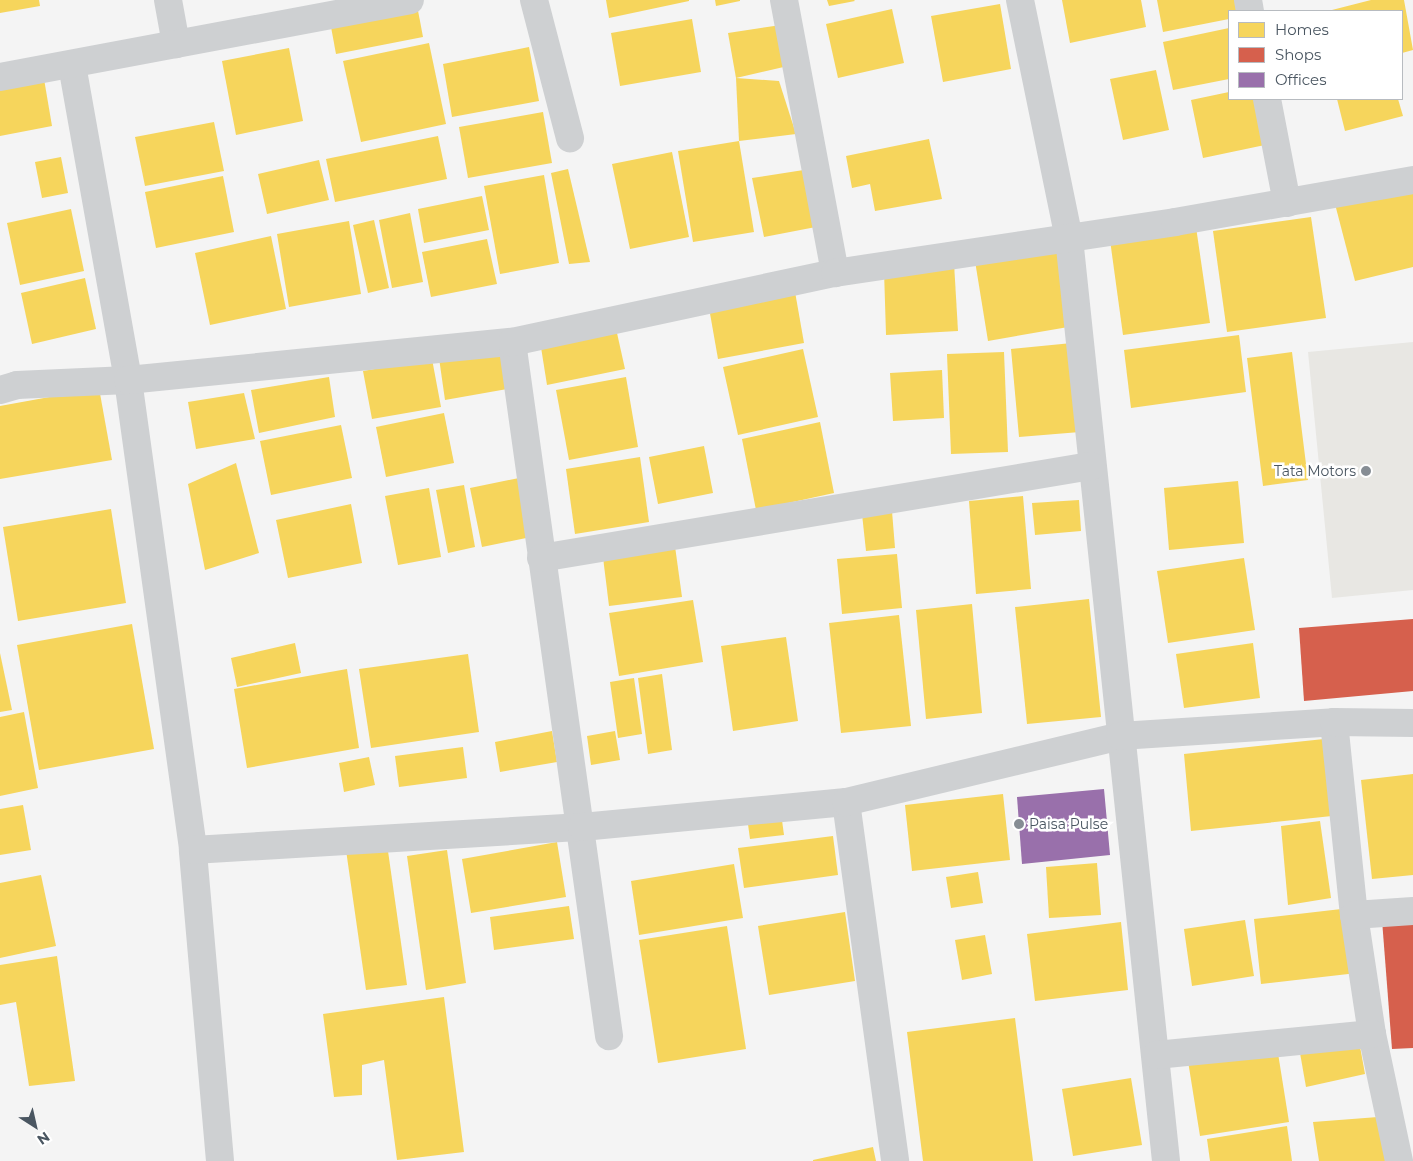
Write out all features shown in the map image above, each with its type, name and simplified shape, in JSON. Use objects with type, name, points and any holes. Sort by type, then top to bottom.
[{"type":"street","points":[[168,0],[176,44]]},
{"type":"street","points":[[0,77],[410,0]]},
{"type":"street","points":[[534,0],[570,138]]},
{"type":"street","points":[[784,0],[835,273]]},
{"type":"street","points":[[1020,0],[1068,238],[1166,1161]]},
{"type":"street","points":[[72,65],[128,380],[193,850],[220,1161]]},
{"type":"street","points":[[1267,100],[1287,203]]},
{"type":"street","points":[[0,390],[17,386],[128,380],[512,342],[835,273],[1287,203],[1413,180]]},
{"type":"street","points":[[512,342],[541,558],[582,827],[609,1036]]},
{"type":"street","points":[[541,558],[1091,466]]},
{"type":"street","points":[[193,850],[582,827],[846,802],[1120,736],[1334,722],[1413,723]]},
{"type":"street","points":[[1334,722],[1354,916],[1372,1034],[1399,1161]]},
{"type":"street","points":[[846,802],[895,1161]]},
{"type":"street","points":[[1354,916],[1413,911]]},
{"type":"street","points":[[1156,1055],[1372,1034]]},
{"type":"shaded area","name":"Tata Motors","points":[[1413,342],[1413,590],[1332,598],[1308,352]]},
{"type":"building: Homes","points":[[0,0],[39,0],[40,6],[0,13]]},
{"type":"building: Homes","points":[[416,0],[423,37],[336,54],[329,16]]},
{"type":"building: Homes","points":[[606,0],[689,0],[689,1],[609,18]]},
{"type":"building: Homes","points":[[715,0],[740,0],[740,1],[716,6]]},
{"type":"building: Homes","points":[[827,0],[854,0],[855,1],[829,6]]},
{"type":"building: Homes","points":[[1062,0],[1141,0],[1146,27],[1070,43]]},
{"type":"building: Homes","points":[[1157,0],[1236,0],[1238,10],[1228,10],[1228,19],[1163,32]]},
{"type":"building: Homes","points":[[1371,0],[1404,0],[1413,50],[1403,53],[1403,10],[1332,10]]},
{"type":"building: Homes","points":[[1000,4],[1011,69],[943,82],[931,16]]},
{"type":"building: Homes","points":[[892,9],[904,63],[838,78],[826,24]]},
{"type":"building: Homes","points":[[692,19],[701,72],[620,86],[611,33]]},
{"type":"building: Homes","points":[[781,25],[788,66],[736,78],[728,33]]},
{"type":"building: Homes","points":[[1228,28],[1228,79],[1173,90],[1163,42]]},
{"type":"building: Homes","points":[[429,43],[446,124],[361,142],[343,61]]},
{"type":"building: Homes","points":[[529,47],[539,101],[452,117],[443,64]]},
{"type":"building: Homes","points":[[289,48],[303,121],[236,135],[222,61]]},
{"type":"building: Homes","points":[[1156,70],[1169,130],[1123,140],[1110,79]]},
{"type":"building: Homes","points":[[43,73],[52,126],[0,136],[0,81]]},
{"type":"building: Homes","points":[[736,78],[779,81],[796,134],[739,141]]},
{"type":"building: Homes","points":[[1228,92],[1228,100],[1265,100],[1274,143],[1203,158],[1191,100]]},
{"type":"building: Homes","points":[[1337,100],[1398,100],[1403,116],[1345,131]]},
{"type":"building: Homes","points":[[543,112],[552,163],[468,178],[459,127]]},
{"type":"building: Homes","points":[[214,122],[224,171],[145,186],[135,137]]},
{"type":"building: Homes","points":[[438,136],[447,179],[335,202],[326,159]]},
{"type":"building: Homes","points":[[929,139],[942,199],[875,211],[870,184],[852,188],[846,156]]},
{"type":"building: Homes","points":[[739,141],[754,232],[693,242],[678,151]]},
{"type":"building: Homes","points":[[672,152],[689,237],[630,249],[612,164]]},
{"type":"building: Homes","points":[[61,157],[68,193],[42,198],[35,162]]},
{"type":"building: Homes","points":[[319,160],[329,200],[267,214],[258,174]]},
{"type":"building: Homes","points":[[568,169],[590,262],[569,264],[551,173]]},
{"type":"building: Homes","points":[[810,169],[821,226],[764,237],[752,178]]},
{"type":"building: Homes","points":[[544,175],[559,263],[500,274],[484,186]]},
{"type":"building: Homes","points":[[223,176],[234,232],[156,248],[145,192]]},
{"type":"building: Homes","points":[[1413,184],[1413,267],[1355,281],[1335,204]]},
{"type":"building: Homes","points":[[482,196],[489,230],[424,243],[418,209]]},
{"type":"building: Homes","points":[[71,209],[84,271],[20,285],[7,223]]},
{"type":"building: Homes","points":[[410,213],[423,282],[392,288],[379,220]]},
{"type":"building: Homes","points":[[1311,217],[1326,318],[1227,332],[1213,231]]},
{"type":"building: Homes","points":[[374,220],[389,288],[368,293],[353,225]]},
{"type":"building: Homes","points":[[349,221],[361,294],[289,307],[277,234]]},
{"type":"building: Homes","points":[[1196,227],[1210,323],[1123,335],[1110,240]]},
{"type":"building: Homes","points":[[271,236],[286,309],[210,325],[195,253]]},
{"type":"building: Homes","points":[[487,239],[497,284],[431,297],[422,252]]},
{"type":"building: Homes","points":[[1059,243],[1074,326],[988,341],[975,261]]},
{"type":"building: Homes","points":[[954,263],[958,331],[886,335],[884,271]]},
{"type":"building: Homes","points":[[85,278],[96,329],[32,344],[21,293]]},
{"type":"building: Homes","points":[[794,286],[804,343],[718,359],[708,302]]},
{"type":"building: Homes","points":[[615,324],[625,369],[547,385],[540,341]]},
{"type":"building: Homes","points":[[1239,335],[1246,392],[1131,408],[1124,350]]},
{"type":"building: Homes","points":[[1072,343],[1080,432],[1019,437],[1011,349]]},
{"type":"building: Homes","points":[[508,346],[518,387],[445,400],[439,358]]},
{"type":"building: Homes","points":[[803,349],[818,417],[738,435],[723,367]]},
{"type":"building: Homes","points":[[1004,352],[1008,452],[951,454],[947,354]]},
{"type":"building: Homes","points":[[1292,352],[1308,480],[1263,486],[1247,358]]},
{"type":"building: Homes","points":[[432,359],[441,407],[372,419],[363,371]]},
{"type":"building: Homes","points":[[942,370],[944,418],[893,421],[890,373]]},
{"type":"building: Homes","points":[[329,377],[335,417],[259,433],[251,390]]},
{"type":"building: Homes","points":[[626,377],[638,447],[569,460],[556,390]]},
{"type":"building: Homes","points":[[99,388],[112,460],[0,479],[0,406]]},
{"type":"building: Homes","points":[[244,393],[255,439],[196,449],[188,402]]},
{"type":"building: Homes","points":[[444,413],[454,463],[386,477],[376,427]]},
{"type":"building: Homes","points":[[820,422],[834,493],[756,510],[742,439]]},
{"type":"building: Homes","points":[[341,425],[352,478],[271,495],[260,441]]},
{"type":"building: Homes","points":[[704,446],[713,493],[658,504],[649,457]]},
{"type":"building: Homes","points":[[640,457],[649,522],[575,534],[566,469]]},
{"type":"building: Homes","points":[[236,463],[259,553],[205,570],[188,484]]},
{"type":"building: Homes","points":[[524,477],[536,536],[482,547],[470,488]]},
{"type":"building: Homes","points":[[1238,481],[1244,543],[1169,550],[1164,488]]},
{"type":"building: Homes","points":[[464,485],[475,547],[448,553],[436,490]]},
{"type":"building: Homes","points":[[429,488],[441,557],[398,565],[385,496]]},
{"type":"building: Homes","points":[[1023,496],[1031,589],[976,594],[969,501]]},
{"type":"building: Homes","points":[[1079,500],[1081,531],[1035,535],[1032,503]]},
{"type":"building: Homes","points":[[351,504],[362,563],[288,578],[276,520]]},
{"type":"building: Homes","points":[[111,509],[126,603],[18,621],[3,527]]},
{"type":"building: Homes","points":[[892,511],[895,548],[866,551],[862,514]]},
{"type":"building: Homes","points":[[674,539],[682,597],[609,606],[602,549]]},
{"type":"building: Homes","points":[[897,554],[902,608],[842,614],[837,559]]},
{"type":"building: Homes","points":[[1244,558],[1255,630],[1168,643],[1157,571]]},
{"type":"building: Homes","points":[[1089,599],[1101,717],[1027,724],[1015,607]]},
{"type":"building: Homes","points":[[693,600],[703,662],[619,676],[609,613]]},
{"type":"building: Homes","points":[[972,604],[982,713],[926,719],[916,610]]},
{"type":"building: Homes","points":[[899,615],[911,726],[841,733],[829,623]]},
{"type":"building: Homes","points":[[132,624],[154,749],[39,770],[17,645]]},
{"type":"building: Homes","points":[[786,637],[798,721],[733,731],[721,646]]},
{"type":"building: Homes","points":[[295,643],[301,673],[237,687],[231,658]]},
{"type":"building: Homes","points":[[1253,643],[1260,698],[1184,708],[1176,654]]},
{"type":"building: Homes","points":[[0,653],[12,710],[0,712]]},
{"type":"building: Homes","points":[[468,654],[479,732],[371,748],[359,669]]},
{"type":"building: Homes","points":[[347,669],[359,748],[247,768],[234,689]]},
{"type":"building: Homes","points":[[662,674],[672,750],[648,754],[638,678]]},
{"type":"building: Homes","points":[[634,678],[642,734],[618,738],[610,682]]},
{"type":"building: Homes","points":[[24,712],[38,788],[0,796],[0,717]]},
{"type":"building: Homes","points":[[552,731],[557,762],[500,772],[495,742]]},
{"type":"building: Homes","points":[[615,731],[620,760],[591,765],[587,736]]},
{"type":"building: Homes","points":[[1324,739],[1332,816],[1191,831],[1184,754]]},
{"type":"building: Homes","points":[[463,747],[467,778],[399,787],[395,756]]},
{"type":"building: Homes","points":[[369,757],[375,785],[344,792],[339,763]]},
{"type":"building: Homes","points":[[1413,774],[1413,875],[1372,879],[1361,780]]},
{"type":"building: Homes","points":[[1003,794],[1010,860],[912,871],[905,805]]},
{"type":"building: Homes","points":[[23,805],[31,850],[0,855],[0,809]]},
{"type":"building: Homes","points":[[781,813],[784,835],[750,839],[747,817]]},
{"type":"building: Homes","points":[[1320,821],[1331,898],[1288,905],[1281,826]]},
{"type":"building: Homes","points":[[833,836],[838,875],[744,888],[738,848]]},
{"type":"building: Homes","points":[[557,842],[566,897],[471,913],[462,859]]},
{"type":"building: Homes","points":[[387,844],[407,985],[366,990],[346,850]]},
{"type":"building: Homes","points":[[447,850],[466,983],[426,990],[407,856]]},
{"type":"building: Homes","points":[[1097,863],[1101,915],[1049,918],[1046,867]]},
{"type":"building: Homes","points":[[734,864],[743,918],[639,935],[631,881]]},
{"type":"building: Homes","points":[[978,872],[983,903],[951,908],[946,877]]},
{"type":"building: Homes","points":[[41,875],[56,946],[0,958],[0,883]]},
{"type":"building: Homes","points":[[569,906],[574,939],[494,950],[490,917]]},
{"type":"building: Homes","points":[[1350,908],[1357,973],[1261,984],[1254,919]]},
{"type":"building: Homes","points":[[845,912],[855,981],[769,995],[758,926]]},
{"type":"building: Homes","points":[[1245,920],[1254,976],[1192,986],[1184,929]]},
{"type":"building: Homes","points":[[1121,922],[1128,990],[1035,1001],[1027,934]]},
{"type":"building: Homes","points":[[727,926],[746,1049],[658,1063],[639,940]]},
{"type":"building: Homes","points":[[985,935],[992,974],[962,980],[955,940]]},
{"type":"building: Homes","points":[[57,956],[75,1081],[29,1086],[16,1002],[0,1005],[0,965]]},
{"type":"building: Homes","points":[[444,997],[464,1152],[397,1160],[384,1060],[362,1065],[362,1095],[334,1097],[323,1014]]},
{"type":"building: Homes","points":[[1015,1018],[1033,1161],[923,1161],[907,1032]]},
{"type":"building: Homes","points":[[1359,1041],[1365,1074],[1306,1087],[1300,1053]]},
{"type":"building: Homes","points":[[1277,1047],[1289,1122],[1200,1136],[1188,1061]]},
{"type":"building: Homes","points":[[1131,1078],[1142,1145],[1073,1156],[1062,1089]]},
{"type":"building: Homes","points":[[1378,1117],[1390,1161],[1319,1161],[1313,1122]]},
{"type":"building: Homes","points":[[1287,1126],[1292,1161],[1210,1161],[1207,1139]]},
{"type":"building: Homes","points":[[873,1147],[876,1161],[813,1161],[813,1160]]},
{"type":"building: Shops","points":[[1413,619],[1413,691],[1304,701],[1299,628]]},
{"type":"building: Shops","points":[[1413,919],[1413,1048],[1392,1049],[1382,920]]},
{"type":"building: Offices","points":[[1104,789],[1110,855],[1022,864],[1017,797]]},
{"type":"place","name":"Tata Motors","points":[[1366,471]]},
{"type":"place","name":"Paisa Pulse","points":[[1019,824]]}]
